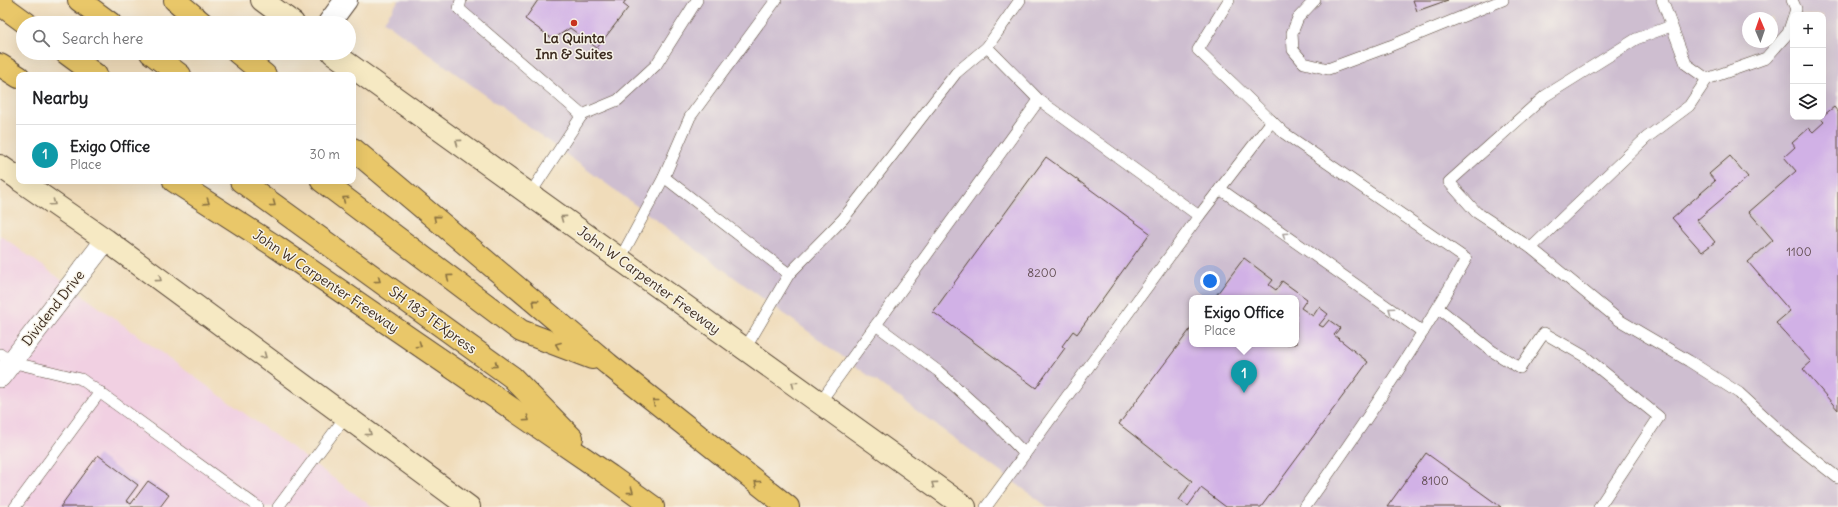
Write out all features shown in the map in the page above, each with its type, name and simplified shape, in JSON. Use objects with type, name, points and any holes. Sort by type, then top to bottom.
[{"type":"highway","points":[[79,0],[101,16]]},
{"type":"highway","points":[[175,0],[194,16]]},
{"type":"highway","points":[[0,4],[16,16]]},
{"type":"highway","points":[[76,60],[92,72]]},
{"type":"highway","points":[[160,60],[176,72]]},
{"type":"highway","points":[[247,60],[261,72]]},
{"type":"highway","points":[[0,65],[16,75]]},
{"type":"highway","points":[[356,152],[608,364],[788,507]]},
{"type":"highway","name":"John W Carpenter Freeway","points":[[179,184],[275,246],[653,507]]},
{"type":"highway","name":"SH 183 TEXpress","points":[[245,184],[512,377],[610,476]]},
{"type":"highway","points":[[326,184],[521,331],[608,364]]},
{"type":"main road","points":[[262,0],[284,16]]},
{"type":"main road","name":"John W Carpenter Freeway","points":[[343,60],[966,507]]},
{"type":"main road","points":[[0,166],[16,177]]},
{"type":"main road","points":[[26,184],[106,240],[469,507]]},
{"type":"street","points":[[334,16],[346,0]]},
{"type":"street","name":"Dividend Drive","points":[[4,364],[106,240]]},
{"type":"lane","points":[[461,0],[460,9],[582,115]]},
{"type":"lane","points":[[530,194],[582,115],[618,100],[656,65],[697,0]]},
{"type":"lane","points":[[620,259],[664,177],[690,117],[776,0]]},
{"type":"lane","points":[[746,349],[789,274],[843,219],[956,73],[987,47],[1020,0]]},
{"type":"lane","points":[[1229,0],[1198,50],[1284,133],[1466,259],[1423,332],[1347,448],[1305,507]]},
{"type":"lane","points":[[1315,0],[1298,18],[1292,33],[1293,50],[1304,63],[1328,69],[1390,46],[1503,0]]},
{"type":"lane","points":[[1662,0],[1686,64],[1707,79]]},
{"type":"lane","points":[[1792,0],[1796,9],[1795,12]]},
{"type":"lane","points":[[1672,26],[1636,39],[1545,96],[1450,182],[1476,212],[1531,248],[1618,320],[1689,361],[1740,393],[1791,441],[1838,478]]},
{"type":"lane","points":[[1531,248],[1646,138],[1689,106],[1707,79],[1766,58],[1788,33],[1790,27]]},
{"type":"lane","points":[[987,47],[1039,100],[1199,216]]},
{"type":"lane","points":[[820,402],[1039,100]]},
{"type":"lane","points":[[986,507],[1199,216],[1272,121]]},
{"type":"lane","points":[[664,177],[789,274]]},
{"type":"lane","points":[[1220,189],[1423,332]]},
{"type":"lane","points":[[1438,308],[1492,351],[1520,368],[1544,333],[1584,356],[1659,417],[1599,507]]},
{"type":"lane","points":[[876,325],[938,371],[991,419],[1025,454]]},
{"type":"lane","points":[[4,364],[81,379],[258,507]]},
{"type":"lane","points":[[15,507],[100,392]]},
{"type":"lane","points":[[278,507],[346,416]]},
{"type":"shaded area","points":[[399,0],[1838,0],[1838,507],[1048,507],[384,21]]},
{"type":"shaded area","points":[[0,235],[373,507],[0,507]]},
{"type":"building","name":"La Quinta Inn & Suites","points":[[538,0],[626,0],[623,4],[628,8],[597,48],[570,28],[553,39],[525,19]]},
{"type":"building","points":[[1413,0],[1448,0],[1417,11]]},
{"type":"building","points":[[1834,107],[1838,112],[1838,410],[1803,369],[1811,362],[1776,323],[1790,311],[1748,262],[1773,240],[1749,212],[1796,171],[1784,157],[1795,147],[1792,143],[1809,128],[1813,132],[1824,122],[1822,120],[1826,120],[1826,113]]},
{"type":"building","points":[[1730,156],[1748,177],[1697,220],[1715,242],[1702,252],[1672,218],[1715,181],[1709,174]]},
{"type":"building","points":[[1046,157],[1150,233],[1077,334],[1073,331],[1062,346],[1065,348],[1036,388],[933,312]]},
{"type":"building","points":[[1244,258],[1273,280],[1269,285],[1276,290],[1282,281],[1307,299],[1301,308],[1313,316],[1319,307],[1328,314],[1319,325],[1323,327],[1329,320],[1340,328],[1334,335],[1368,362],[1261,507],[1226,507],[1201,488],[1188,506],[1179,500],[1192,481],[1119,424],[1189,331],[1189,347],[1299,347],[1299,295],[1216,295]]},
{"type":"building","points":[[1426,453],[1501,507],[1387,507]]},
{"type":"building","points":[[98,455],[138,485],[126,501],[131,504],[148,481],[169,495],[160,507],[60,507]]},
{"type":"place","name":"La Quinta Inn & Suites","points":[[574,23]]},
{"type":"place","name":"Exigo Office","points":[[1244,393]]}]
